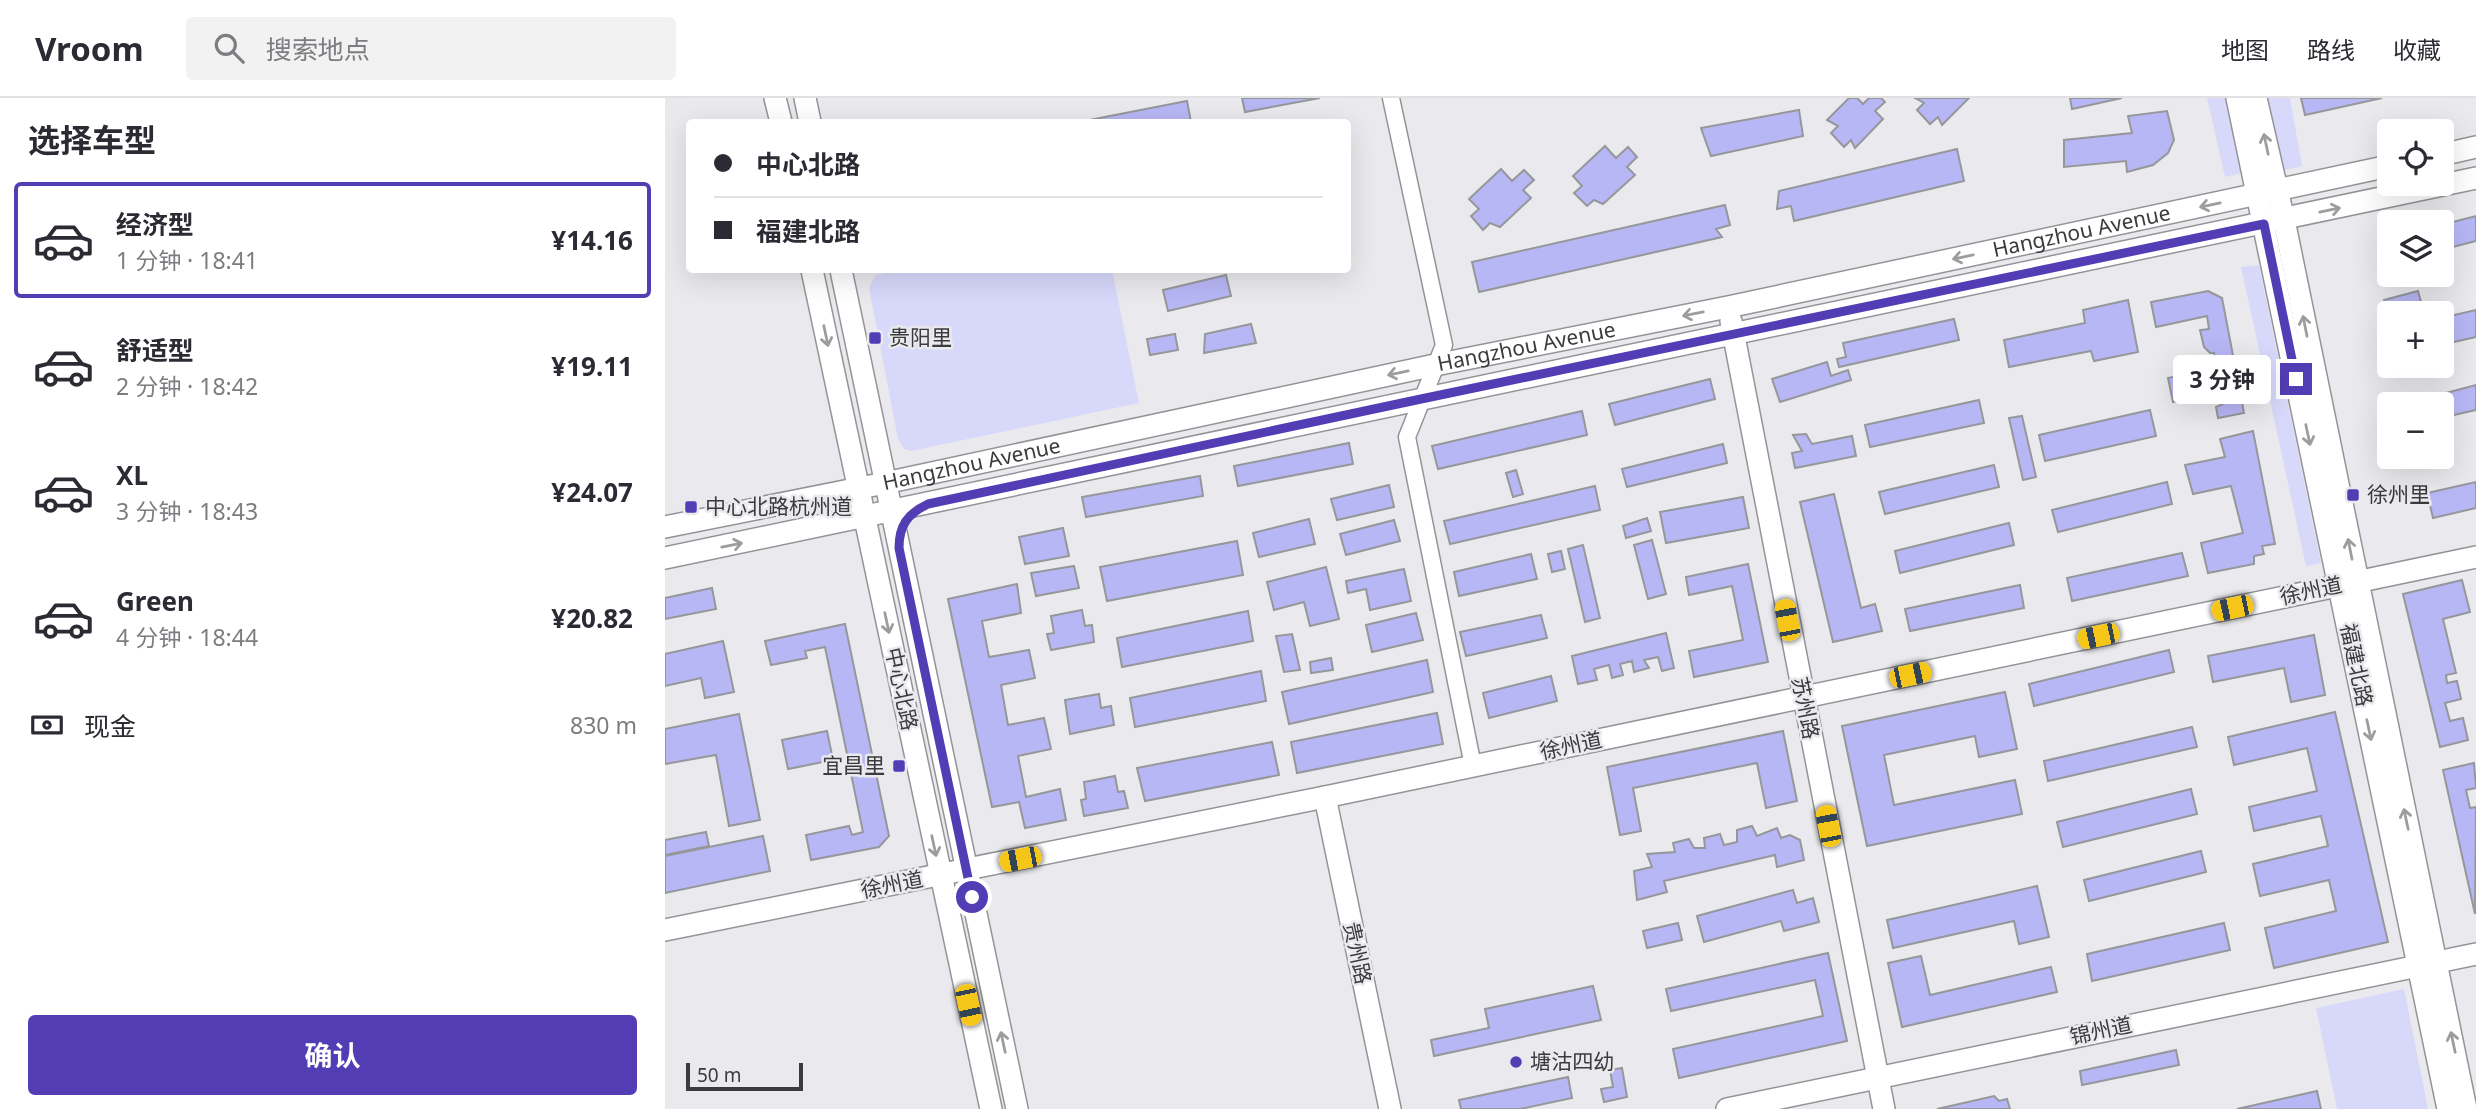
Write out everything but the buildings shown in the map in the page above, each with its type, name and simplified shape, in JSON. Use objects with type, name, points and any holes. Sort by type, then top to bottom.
[{"type":"main road","points":[[775,98],[780,119]]},
{"type":"main road","points":[[805,98],[809,119]]},
{"type":"main road","name":"福建北路","points":[[2237,98],[2274,222],[2427,964],[2466,1109]]},
{"type":"main road","name":"福建北路","points":[[2256,98],[2267,192]]},
{"type":"main road","points":[[2454,152],[2476,147]]},
{"type":"main road","name":"Hangzhou Avenue","points":[[665,558],[823,526],[873,503],[923,474],[2377,169]]},
{"type":"main road","name":"Hangzhou Avenue","points":[[873,503],[928,504],[2476,178]]},
{"type":"main road","name":"中心北路","points":[[813,273],[873,503]]},
{"type":"main road","name":"中心北路","points":[[842,273],[879,454],[873,503],[872,556],[991,1109]]},
{"type":"main road","name":"苏州路","points":[[1728,307],[1884,1109]]},
{"type":"main road","points":[[665,527],[814,497],[843,497],[873,503],[899,548]]},
{"type":"main road","points":[[899,548],[900,529],[913,512],[928,504]]},
{"type":"main road","points":[[823,526],[852,529],[860,536],[872,556]]},
{"type":"main road","name":"中心北路","points":[[899,548],[1017,1109]]},
{"type":"main road","name":"徐州道","points":[[665,930],[1325,797],[2476,557]]},
{"type":"main road","name":"贵州路","points":[[1325,797],[1390,1109]]},
{"type":"main road","name":"锦州道","points":[[1727,1109],[2476,954]]},
{"type":"main road","name":"福建北路","points":[[2427,964],[2448,1109]]},
{"type":"street","points":[[1391,98],[1444,345],[1406,437],[1473,766]]},
{"type":"shaded area","points":[[2207,98],[2225,98],[2242,173],[2225,177]]},
{"type":"shaded area","points":[[2264,98],[2290,98],[2302,166],[2280,171]]},
{"type":"shaded area","points":[[2259,265],[2321,563],[2306,566],[2241,267]]},
{"type":"shaded area","points":[[1113,273],[1139,403],[911,451],[904,449],[898,439],[869,288],[875,275]]},
{"type":"shaded area","points":[[2404,989],[2428,1109],[2337,1109],[2316,1008]]},
{"type":"place","name":"贵阳里","points":[[875,338]]},
{"type":"place","name":"徐州里","points":[[2353,495]]},
{"type":"place","name":"中心北路杭州道","points":[[691,507]]},
{"type":"place","name":"宜昌里","points":[[899,766]]},
{"type":"place","name":"塘沽四幼","points":[[1516,1062]]},
{"type":"route","points":[[972,897],[899,548],[900,529],[913,512],[928,504],[2264,224],[2296,379]]}]
